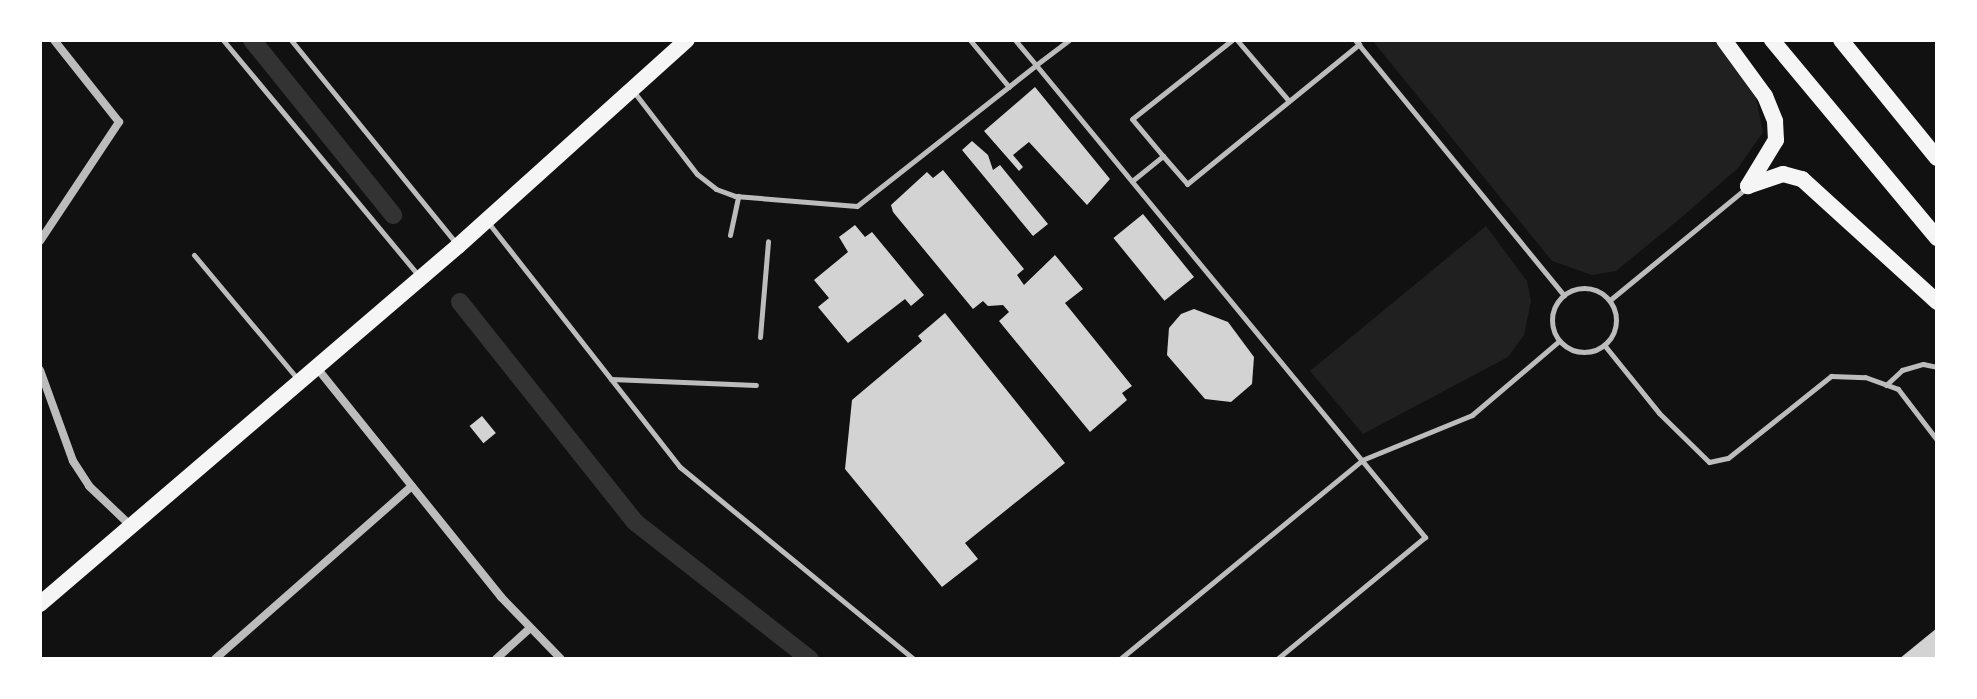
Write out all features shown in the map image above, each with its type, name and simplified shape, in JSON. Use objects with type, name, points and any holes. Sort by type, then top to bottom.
[{"type":"main road","points":[[40,604],[458,246],[687,40]]},
{"type":"main road","points":[[1724,40],[1765,96],[1775,121],[1776,140],[1748,186]]},
{"type":"main road","points":[[1772,40],[1937,238]]},
{"type":"main road","points":[[1841,40],[1937,158]]},
{"type":"main road","points":[[1748,186],[1783,174],[1802,179],[1937,302]]},
{"type":"street","points":[[40,241],[119,122],[54,40]]},
{"type":"street","points":[[317,368],[529,629],[561,659]]},
{"type":"street","points":[[40,370],[73,461],[89,486],[131,526]]},
{"type":"street","points":[[215,659],[412,486]]},
{"type":"street","points":[[496,659],[529,629]]},
{"type":"lane","points":[[223,40],[420,278]]},
{"type":"lane","points":[[291,40],[458,246]]},
{"type":"lane","points":[[970,40],[1009,87]]},
{"type":"lane","points":[[1015,40],[1425,537],[1277,659]]},
{"type":"lane","points":[[633,91],[697,174],[738,196],[857,206],[1069,40]]},
{"type":"lane","points":[[1289,101],[1234,40],[1132,119],[1187,184],[1289,101],[1357,42],[1564,295]]},
{"type":"lane","points":[[1132,181],[1163,156]]},
{"type":"lane","points":[[1610,300],[1748,186]]},
{"type":"lane","points":[[730,235],[738,196]]},
{"type":"lane","points":[[486,221],[680,467],[714,499],[914,659]]},
{"type":"lane","points":[[760,337],[768,241]]},
{"type":"lane","points":[[194,255],[300,382]]},
{"type":"lane","points":[[1585,288],[1610,300],[1616,326],[1605,346],[1583,353],[1559,341],[1552,315],[1564,295],[1585,288]]},
{"type":"lane","points":[[1120,659],[1362,460],[1472,415],[1559,341]]},
{"type":"lane","points":[[1605,346],[1659,413],[1709,462],[1728,458],[1831,376],[1865,377],[1898,389],[1937,440]]},
{"type":"lane","points":[[1886,385],[1902,370],[1923,364],[1937,367]]},
{"type":"lane","points":[[610,379],[756,385]]},
{"type":"shaded area","points":[[1372,40],[1718,40],[1755,94],[1763,132],[1738,168],[1682,217],[1616,271],[1592,275],[1552,261]]},
{"type":"shaded area","points":[[1486,226],[1527,281],[1531,301],[1524,335],[1508,357],[1363,434],[1310,371]]},
{"type":"building","points":[[1035,87],[1110,179],[1087,205],[1029,142],[1013,155],[1023,167],[1019,171],[984,131]]},
{"type":"building","points":[[972,141],[988,155],[993,170],[1000,165],[1048,224],[1033,236],[962,150]]},
{"type":"building","points":[[943,170],[1024,269],[1017,275],[1024,285],[1055,255],[1083,289],[1065,303],[1132,386],[1122,393],[1127,400],[1090,432],[999,321],[1009,312],[1003,305],[988,306],[983,301],[973,309],[893,212],[891,205],[927,172],[933,178]]},
{"type":"building","points":[[1143,214],[1194,277],[1164,301],[1113,238]]},
{"type":"building","points":[[855,225],[865,237],[872,232],[924,295],[911,306],[905,299],[848,343],[818,307],[829,298],[814,280],[848,252],[839,237]]},
{"type":"building","points":[[1194,309],[1228,322],[1254,357],[1252,384],[1231,402],[1205,399],[1167,355],[1169,328],[1181,314]]},
{"type":"building","points":[[945,313],[1065,463],[965,543],[978,559],[942,587],[845,469],[852,400],[922,341],[918,336]]},
{"type":"building","points":[[482,416],[496,433],[483,443],[470,426]]},
{"type":"building","points":[[1937,628],[1937,659],[1899,659]]},
{"type":"waterway","points":[[252,40],[393,215]]},
{"type":"waterway","points":[[460,302],[635,522],[810,659]]}]
